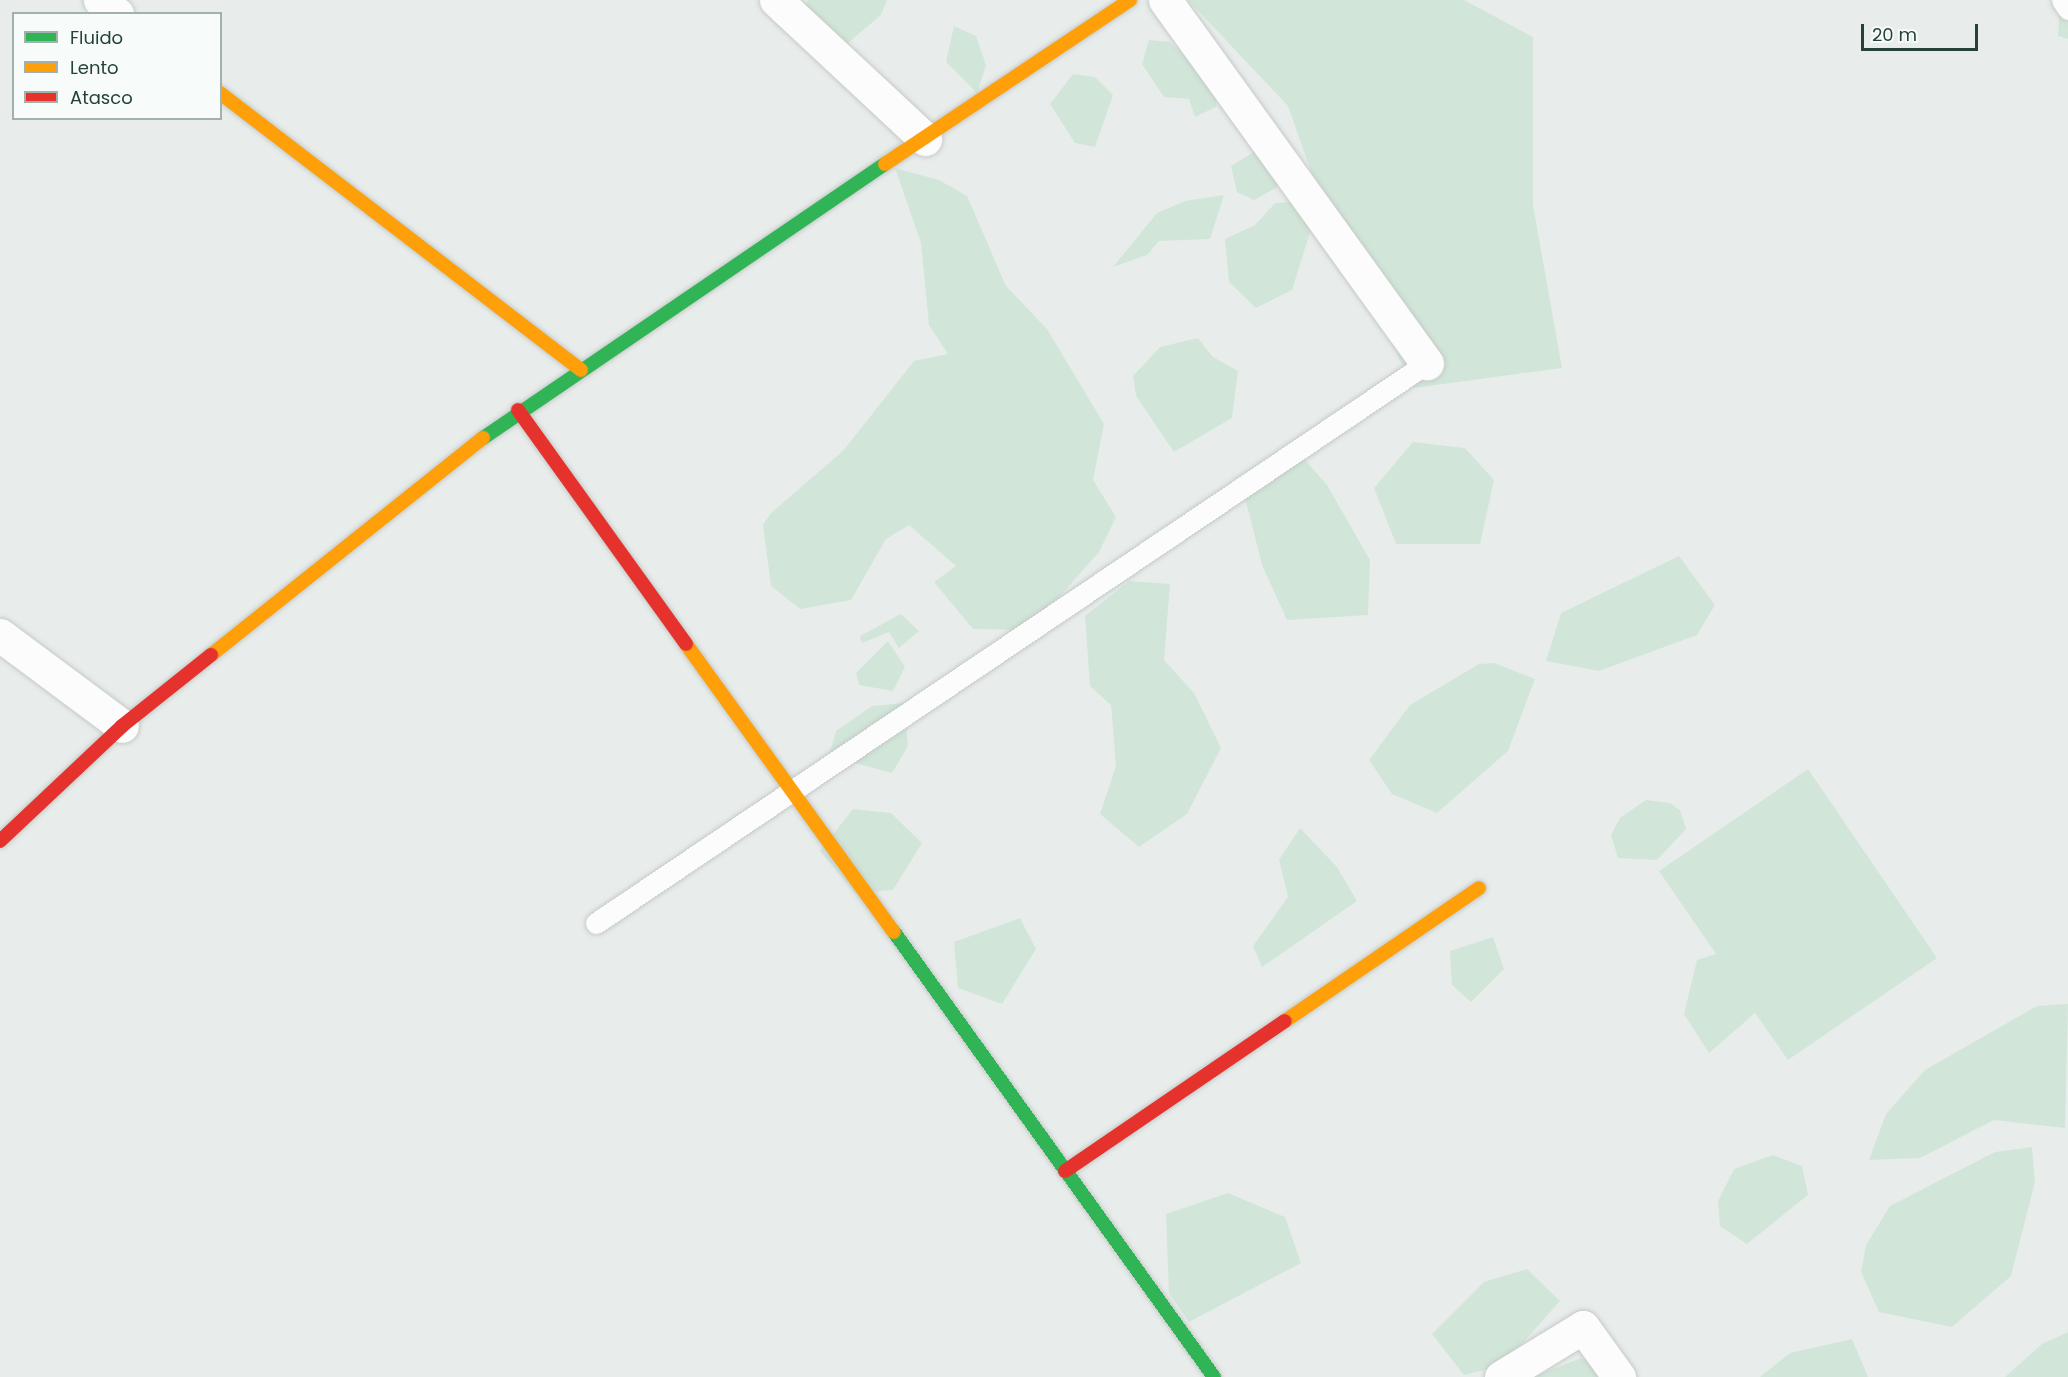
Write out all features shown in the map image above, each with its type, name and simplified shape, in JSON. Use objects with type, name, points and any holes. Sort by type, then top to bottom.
[{"type":"street","points":[[100,0],[115,12]]},
{"type":"street","points":[[776,0],[925,139]]},
{"type":"street","points":[[0,841],[122,726],[518,410],[581,370],[1130,0]]},
{"type":"street","points":[[1165,0],[1427,363]]},
{"type":"street","points":[[222,95],[581,370]]},
{"type":"street","points":[[518,410],[1214,1377]]},
{"type":"street","points":[[0,635],[122,726]]},
{"type":"street","points":[[1065,1171],[1479,888]]},
{"type":"street","points":[[1501,1377],[1583,1327],[1619,1377]]},
{"type":"lane","points":[[2062,0],[2068,9]]},
{"type":"lane","points":[[596,922],[1427,363]]},
{"type":"green space","points":[[808,0],[887,0],[881,15],[849,42],[823,51],[804,11]]},
{"type":"green space","points":[[1188,0],[1464,0],[1533,37],[1533,205],[1562,368],[1414,388],[1325,211],[1288,106]]},
{"type":"green space","points":[[2068,0],[2068,39],[2058,36],[2060,2]]},
{"type":"green space","points":[[954,26],[976,36],[986,65],[977,93],[946,62]]},
{"type":"green space","points":[[1149,40],[1170,42],[1210,81],[1217,91],[1216,107],[1195,117],[1189,99],[1164,97],[1142,64]]},
{"type":"green space","points":[[1073,74],[1095,77],[1113,95],[1095,147],[1075,143],[1050,104]]},
{"type":"green space","points":[[1254,152],[1276,163],[1278,187],[1254,200],[1237,192],[1231,166]]},
{"type":"green space","points":[[895,168],[939,180],[967,196],[1006,286],[1047,329],[1104,424],[1093,480],[1116,517],[1099,552],[1030,630],[973,629],[934,582],[956,566],[909,525],[886,539],[851,600],[800,609],[771,586],[763,525],[771,513],[843,451],[914,361],[948,354],[929,325],[921,243]]},
{"type":"green space","points":[[1224,195],[1210,239],[1159,241],[1147,255],[1113,267],[1157,213],[1185,201]]},
{"type":"green space","points":[[1304,201],[1311,229],[1292,290],[1256,308],[1229,282],[1225,239],[1255,225],[1275,203]]},
{"type":"green space","points":[[1198,338],[1213,357],[1238,371],[1232,418],[1174,452],[1136,396],[1133,376],[1160,347]]},
{"type":"green space","points":[[1413,442],[1465,448],[1494,480],[1480,544],[1396,544],[1374,488]]},
{"type":"green space","points":[[1298,452],[1327,485],[1370,560],[1368,615],[1287,620],[1262,565],[1240,478]]},
{"type":"green space","points":[[1679,556],[1715,605],[1697,635],[1599,671],[1546,661],[1561,613]]},
{"type":"green space","points":[[1129,581],[1170,584],[1164,660],[1194,693],[1221,748],[1187,814],[1139,847],[1100,814],[1116,766],[1111,705],[1090,686],[1085,616]]},
{"type":"green space","points":[[901,614],[919,631],[899,648],[889,632],[862,643],[860,636]]},
{"type":"green space","points":[[888,641],[905,667],[893,691],[859,685],[856,673]]},
{"type":"green space","points":[[1494,663],[1535,679],[1508,751],[1437,813],[1392,794],[1369,760],[1410,705],[1479,664]]},
{"type":"green space","points":[[904,703],[908,746],[892,773],[829,756],[836,731],[872,706]]},
{"type":"green space","points":[[1808,769],[1937,958],[1788,1060],[1755,1013],[1709,1053],[1684,1014],[1697,960],[1716,954],[1659,871]]},
{"type":"green space","points":[[1646,800],[1670,803],[1680,810],[1686,829],[1657,860],[1618,858],[1611,835],[1620,818]]},
{"type":"green space","points":[[853,809],[891,813],[922,843],[893,890],[855,893],[820,851]]},
{"type":"green space","points":[[1300,828],[1337,867],[1357,901],[1262,967],[1253,946],[1288,897],[1279,860]]},
{"type":"green space","points":[[1020,918],[1036,949],[1002,1004],[958,988],[954,942]]},
{"type":"green space","points":[[1493,937],[1504,969],[1471,1002],[1452,985],[1450,951]]},
{"type":"green space","points":[[2068,1004],[2065,1128],[1994,1120],[1920,1158],[1869,1160],[1886,1114],[1925,1070],[2037,1006]]},
{"type":"green space","points":[[2032,1147],[2035,1182],[2011,1276],[1952,1327],[1879,1312],[1861,1272],[1866,1245],[1890,1206],[1995,1152]]},
{"type":"green space","points":[[1773,1155],[1802,1166],[1808,1195],[1747,1244],[1720,1226],[1718,1201],[1734,1169]]},
{"type":"green space","points":[[1228,1193],[1285,1217],[1301,1263],[1189,1322],[1169,1293],[1166,1214]]},
{"type":"green space","points":[[1527,1269],[1560,1301],[1503,1365],[1464,1375],[1432,1334],[1484,1282]]},
{"type":"green space","points":[[2068,1332],[2068,1377],[2005,1377],[2042,1344]]},
{"type":"green space","points":[[1852,1339],[1868,1377],[1760,1377],[1790,1353]]},
{"type":"green space","points":[[1581,1358],[1619,1377],[1533,1377]]},
{"type":"traffic: fast","points":[[483,438],[885,164]]},
{"type":"traffic: fast","points":[[894,932],[1214,1377]]},
{"type":"traffic: slow","points":[[885,164],[1130,0]]},
{"type":"traffic: slow","points":[[222,95],[581,370]]},
{"type":"traffic: slow","points":[[211,655],[483,438]]},
{"type":"traffic: slow","points":[[686,644],[894,932]]},
{"type":"traffic: slow","points":[[1285,1021],[1479,888]]},
{"type":"traffic: jam","points":[[518,410],[686,644]]},
{"type":"traffic: jam","points":[[0,841],[122,726],[211,655]]},
{"type":"traffic: jam","points":[[1065,1171],[1285,1021]]}]
